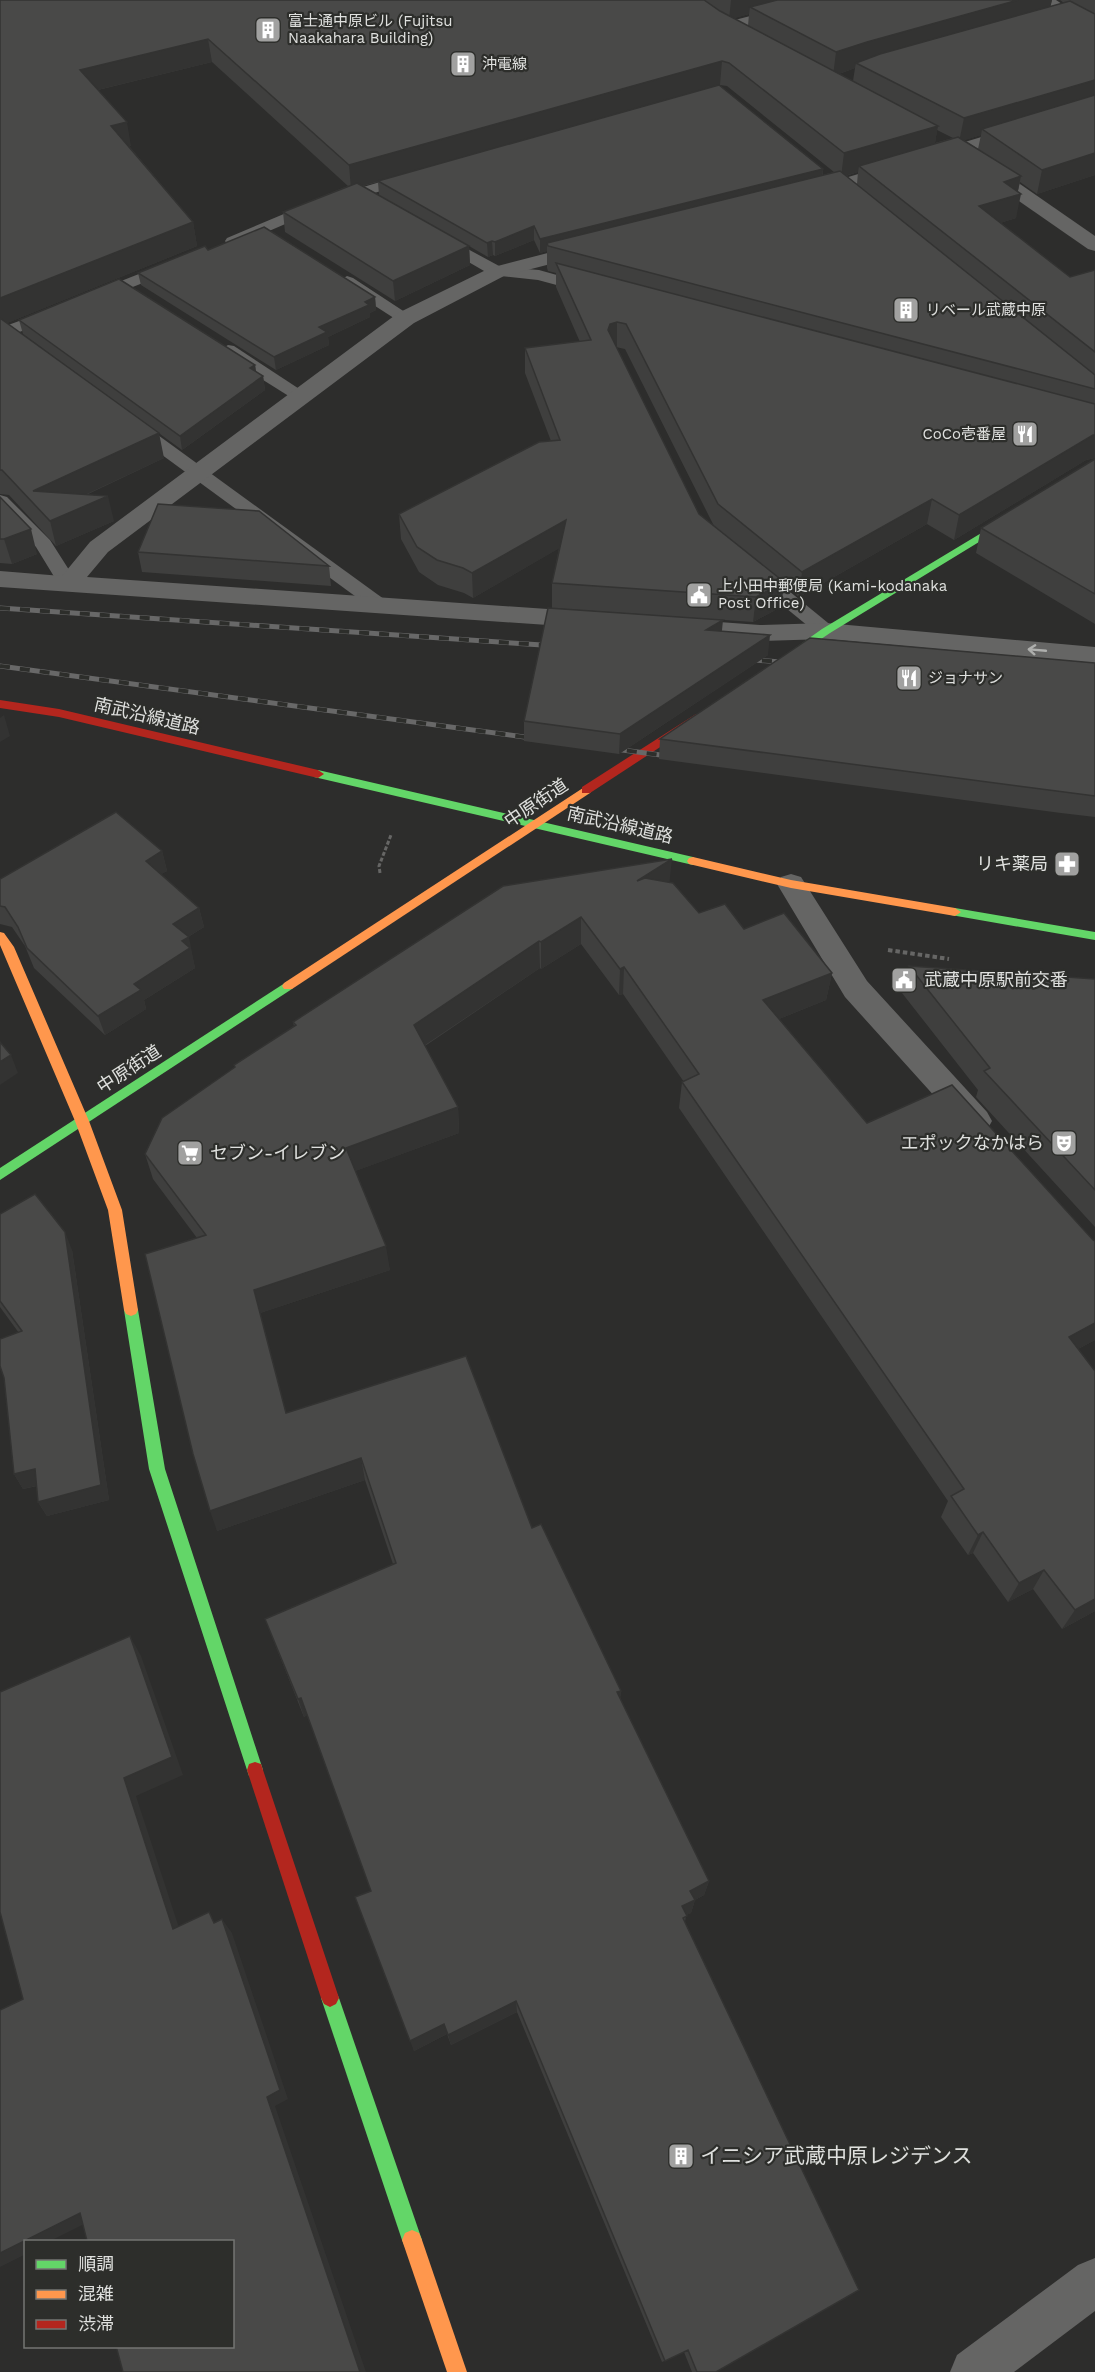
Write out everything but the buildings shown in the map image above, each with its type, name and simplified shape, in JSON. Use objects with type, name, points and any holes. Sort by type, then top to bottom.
[{"type":"street","points":[[725,28],[833,0]]},
{"type":"street","points":[[1044,0],[1095,34]]},
{"type":"street","points":[[1045,22],[1067,16]]},
{"type":"street","points":[[708,17],[746,40]]},
{"type":"street","points":[[796,198],[1095,109]]},
{"type":"street","points":[[936,140],[1011,185],[1095,245]]},
{"type":"street","points":[[68,584],[99,547],[406,318],[497,272],[610,243]]},
{"type":"street","points":[[767,671],[826,631],[1095,468]]},
{"type":"street","points":[[0,579],[620,622]]},
{"type":"street","points":[[655,625],[760,633],[826,631],[1095,655]]},
{"type":"street","name":"南武沿線道路","points":[[0,704],[59,713],[791,884],[1095,936]]},
{"type":"street","name":"中原街道","points":[[0,1175],[707,711]]},
{"type":"street","points":[[791,884],[856,989],[992,1138]]},
{"type":"street","points":[[0,936],[8,947],[82,1121],[115,1210],[157,1469],[311,1942],[457,2372]]},
{"type":"street","points":[[974,2372],[1095,2282]]},
{"type":"lane","points":[[819,172],[856,202]]},
{"type":"lane","points":[[221,246],[315,206],[427,174]]},
{"type":"lane","points":[[360,193],[379,204]]},
{"type":"lane","points":[[264,229],[284,242]]},
{"type":"lane","points":[[428,232],[497,272],[539,276],[608,294]]},
{"type":"lane","points":[[3,333],[189,259]]},
{"type":"lane","points":[[335,273],[406,318]]},
{"type":"lane","points":[[125,285],[145,297]]},
{"type":"lane","points":[[3,333],[25,346]]},
{"type":"lane","points":[[213,340],[301,396]]},
{"type":"lane","points":[[120,416],[381,606]]},
{"type":"lane","points":[[0,501],[43,544],[68,584]]},
{"type":"lane","points":[[742,563],[826,631]]},
{"type":"path","points":[[381,880],[379,866],[393,828]]},
{"type":"railway","points":[[0,608],[557,646]]},
{"type":"railway","points":[[742,659],[793,663]]},
{"type":"railway","points":[[0,666],[539,739]]},
{"type":"railway","points":[[607,748],[676,757]]},
{"type":"traffic: fast","points":[[779,663],[826,631],[993,529]]},
{"type":"traffic: fast","points":[[318,774],[693,861]]},
{"type":"traffic: fast","points":[[955,912],[1095,936]]},
{"type":"traffic: fast","points":[[0,1175],[288,986]]},
{"type":"traffic: fast","points":[[131,1310],[157,1469],[255,1770]]},
{"type":"traffic: fast","points":[[330,1998],[412,2240]]},
{"type":"traffic: slow","points":[[993,529],[1095,467]]},
{"type":"traffic: slow","points":[[288,986],[586,790]]},
{"type":"traffic: slow","points":[[693,861],[791,884],[955,912]]},
{"type":"traffic: slow","points":[[0,936],[8,947],[82,1121],[115,1210],[131,1310]]},
{"type":"traffic: slow","points":[[412,2240],[457,2372]]},
{"type":"traffic: jam","points":[[0,704],[59,713],[318,774]]},
{"type":"traffic: jam","points":[[586,790],[696,718]]},
{"type":"traffic: jam","points":[[255,1770],[330,1998]]},
{"type":"place","name":"富士通中原ビル (Fujitsu Naakahara Building)","points":[[268,30]]},
{"type":"place","name":"沖電線","points":[[463,64]]},
{"type":"place","name":"リベール武蔵中原","points":[[906,310]]},
{"type":"place","name":"CoCo壱番屋","points":[[1025,434]]},
{"type":"place","name":"上小田中郵便局 (Kami-kodanaka Post Office)","points":[[699,595]]},
{"type":"place","name":"ジョナサン","points":[[909,678]]},
{"type":"place","name":"リキ薬局","points":[[1067,864]]},
{"type":"place","name":"武蔵中原駅前交番","points":[[904,980]]},
{"type":"place","name":"エポックなかはら","points":[[1064,1143]]},
{"type":"place","name":"セブン-イレブン","points":[[190,1153]]},
{"type":"place","name":"イニシア武蔵中原レジデンス","points":[[681,2156]]}]
